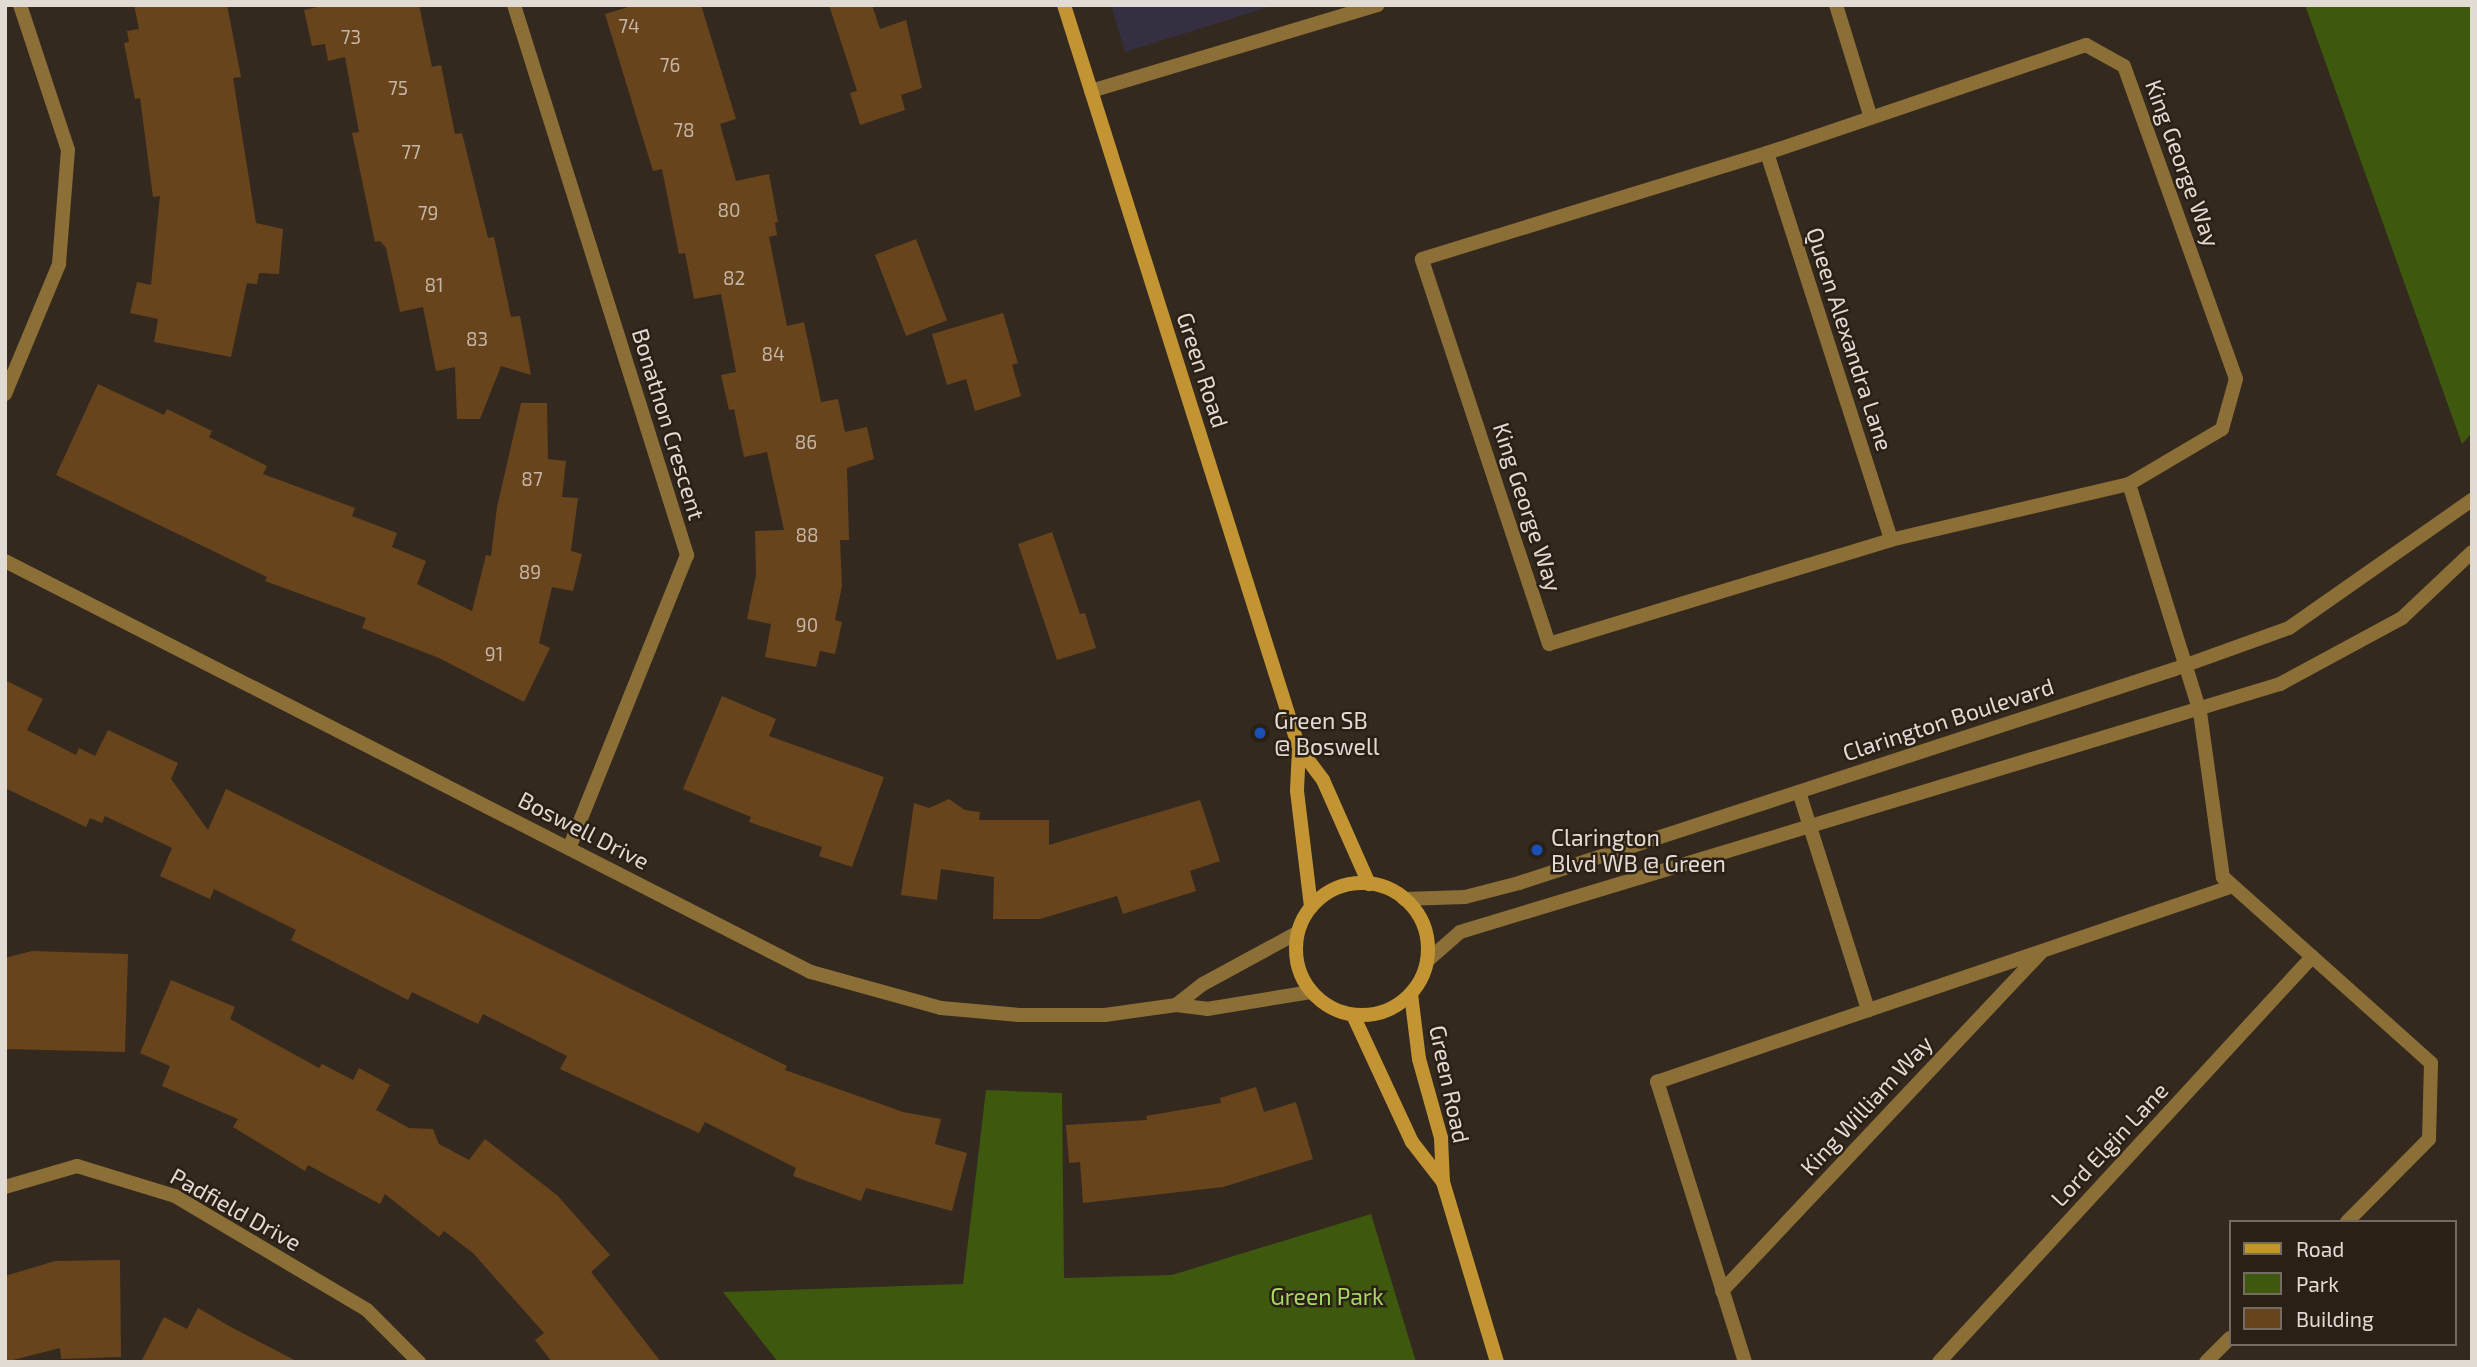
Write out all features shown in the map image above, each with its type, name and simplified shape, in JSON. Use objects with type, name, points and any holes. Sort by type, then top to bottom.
[{"type":"street","points":[[5,394],[59,264],[68,150],[20,5]]},
{"type":"street","name":"Bonathon Crescent","points":[[514,5],[687,555],[569,848]]},
{"type":"street","name":"Green Road","points":[[1064,5],[1298,748],[1297,791],[1311,907]]},
{"type":"street","points":[[1091,91],[1377,5]]},
{"type":"street","points":[[1836,5],[1871,118]]},
{"type":"street","name":"King George Way","points":[[2086,45],[2124,66],[2236,379],[2222,429],[2129,484],[1891,540],[1549,644],[1422,259],[1767,153],[1871,118],[2086,45]]},
{"type":"street","name":"Queen Alexandra Lane","points":[[1767,153],[1891,540]]},
{"type":"street","points":[[2129,484],[2188,664],[2200,712],[2223,877],[2431,1063],[2429,1139],[2349,1220]]},
{"type":"street","name":"Clarington Boulevard","points":[[1404,899],[1465,897],[1518,883],[2188,664],[2289,628],[2472,500]]},
{"type":"street","points":[[1427,961],[1424,926],[1404,899],[1369,884],[1331,891],[1311,907],[1297,933],[1297,964],[1311,992],[1337,1011],[1353,1015],[1385,1012],[1411,994],[1427,961],[1460,932],[2200,712],[2280,684],[2402,618],[2472,552]]},
{"type":"street","name":"Boswell Drive","points":[[5,561],[811,972],[941,1009],[1105,1015],[1176,1005],[1207,1009],[1311,992]]},
{"type":"street","name":"Green Road","points":[[1298,748],[1324,780],[1369,884]]},
{"type":"street","points":[[1799,792],[1807,827],[1868,1010]]},
{"type":"street","name":"King William Way","points":[[1745,1362],[1657,1082],[2233,886]]},
{"type":"street","name":"Boswell Drive","points":[[1176,1005],[1203,984],[1297,933]]},
{"type":"street","name":"King William Way","points":[[1722,1291],[2043,951]]},
{"type":"street","name":"Lord Elgin Lane","points":[[1939,1362],[2312,957]]},
{"type":"street","name":"Green Road","points":[[1411,994],[1419,1059],[1441,1138],[1443,1182],[1497,1362]]},
{"type":"street","name":"Green Road","points":[[1353,1015],[1412,1142],[1443,1182]]},
{"type":"street","name":"Padfield Drive","points":[[5,1187],[77,1166],[174,1196],[367,1310],[419,1362]]},
{"type":"street","points":[[2206,1362],[2228,1340]]},
{"type":"shaded area","points":[[1111,5],[1275,5],[1125,52]]},
{"type":"green space","points":[[2305,5],[2472,5],[2472,433],[2462,444]]},
{"type":"green space","name":"Green Park","points":[[986,1090],[1062,1093],[1064,1278],[1172,1275],[1371,1214],[1416,1362],[778,1362],[723,1292],[963,1284]]},
{"type":"building","points":[[134,5],[227,5],[241,77],[233,78],[256,223],[283,229],[279,274],[259,273],[257,284],[247,283],[231,357],[154,342],[158,319],[130,313],[137,282],[151,285],[160,196],[153,197],[140,98],[135,99],[124,43],[129,42],[127,31],[139,29]]},
{"type":"building","points":[[326,5],[419,5],[432,67],[441,65],[455,134],[462,133],[488,238],[494,237],[511,317],[520,316],[531,375],[501,366],[480,419],[457,419],[455,367],[436,371],[423,307],[400,312],[386,248],[380,241],[375,242],[352,133],[359,132],[345,57],[328,61],[325,44],[312,46],[304,10]]},
{"type":"building","points":[[635,5],[701,5],[736,119],[720,124],[736,181],[769,174],[778,222],[775,223],[777,235],[769,237],[787,326],[804,322],[821,402],[838,399],[845,432],[867,427],[874,459],[847,468],[849,540],[840,540],[842,586],[835,620],[842,622],[835,654],[820,651],[816,667],[765,657],[771,624],[747,619],[756,575],[755,531],[784,530],[767,452],[744,457],[734,409],[729,410],[721,375],[736,372],[721,294],[694,299],[685,253],[679,254],[662,169],[653,171],[605,14]]},
{"type":"building","points":[[829,5],[872,5],[880,29],[906,20],[922,88],[901,95],[905,110],[860,125],[850,93],[857,91]]},
{"type":"building","points":[[916,239],[947,320],[906,336],[875,255]]},
{"type":"building","points":[[1003,313],[1018,363],[1012,365],[1021,396],[975,411],[966,379],[947,385],[932,334]]},
{"type":"building","points":[[98,384],[164,415],[167,409],[212,431],[209,437],[267,466],[263,474],[355,508],[352,516],[397,533],[392,547],[426,561],[417,584],[472,611],[486,555],[491,556],[497,507],[521,403],[547,403],[548,459],[566,461],[562,497],[578,498],[571,551],[582,554],[573,591],[552,587],[539,643],[550,648],[524,702],[439,658],[362,628],[366,618],[265,581],[267,577],[56,475]]},
{"type":"building","points":[[1052,532],[1080,614],[1085,613],[1096,648],[1057,660],[1018,544]]},
{"type":"building","points":[[5,680],[43,699],[27,730],[76,755],[79,748],[95,756],[108,730],[178,763],[171,779],[208,830],[226,789],[787,1066],[785,1070],[903,1112],[941,1119],[935,1144],[967,1153],[952,1211],[866,1188],[861,1201],[793,1176],[796,1168],[705,1122],[699,1133],[560,1069],[567,1056],[483,1014],[478,1024],[412,992],[408,1000],[291,940],[296,930],[214,889],[210,899],[160,876],[172,848],[105,816],[102,823],[90,818],[86,827],[5,788]]},
{"type":"building","points":[[722,696],[776,719],[769,736],[884,777],[852,867],[819,856],[822,847],[749,822],[751,817],[683,789]]},
{"type":"building","points":[[949,799],[965,810],[980,812],[979,820],[1049,820],[1049,845],[1200,800],[1220,861],[1190,871],[1196,891],[1123,914],[1117,896],[1040,919],[993,919],[994,877],[941,869],[937,900],[901,895],[914,803],[929,808]]},
{"type":"building","points":[[32,951],[128,954],[125,1052],[5,1049],[5,958]]},
{"type":"building","points":[[171,980],[235,1007],[230,1019],[319,1068],[322,1064],[353,1080],[359,1068],[390,1085],[376,1110],[409,1128],[433,1129],[439,1144],[469,1160],[485,1139],[558,1196],[610,1255],[591,1272],[661,1362],[552,1362],[535,1340],[544,1333],[473,1253],[444,1231],[439,1237],[385,1194],[380,1204],[308,1165],[305,1171],[233,1127],[238,1119],[162,1086],[170,1066],[140,1053]]},
{"type":"building","points":[[1256,1087],[1264,1112],[1296,1102],[1313,1159],[1223,1187],[1083,1203],[1080,1162],[1069,1163],[1066,1125],[1147,1120],[1146,1116],[1221,1103],[1220,1098]]},
{"type":"building","points":[[120,1260],[121,1357],[61,1359],[60,1348],[5,1362],[5,1276],[55,1261]]},
{"type":"building","points":[[198,1308],[298,1362],[141,1362],[164,1317],[187,1329]]},
{"type":"place","name":"Green SB @ Boswell","points":[[1260,733]]},
{"type":"place","name":"Clarington Blvd WB @ Green","points":[[1537,850]]}]
